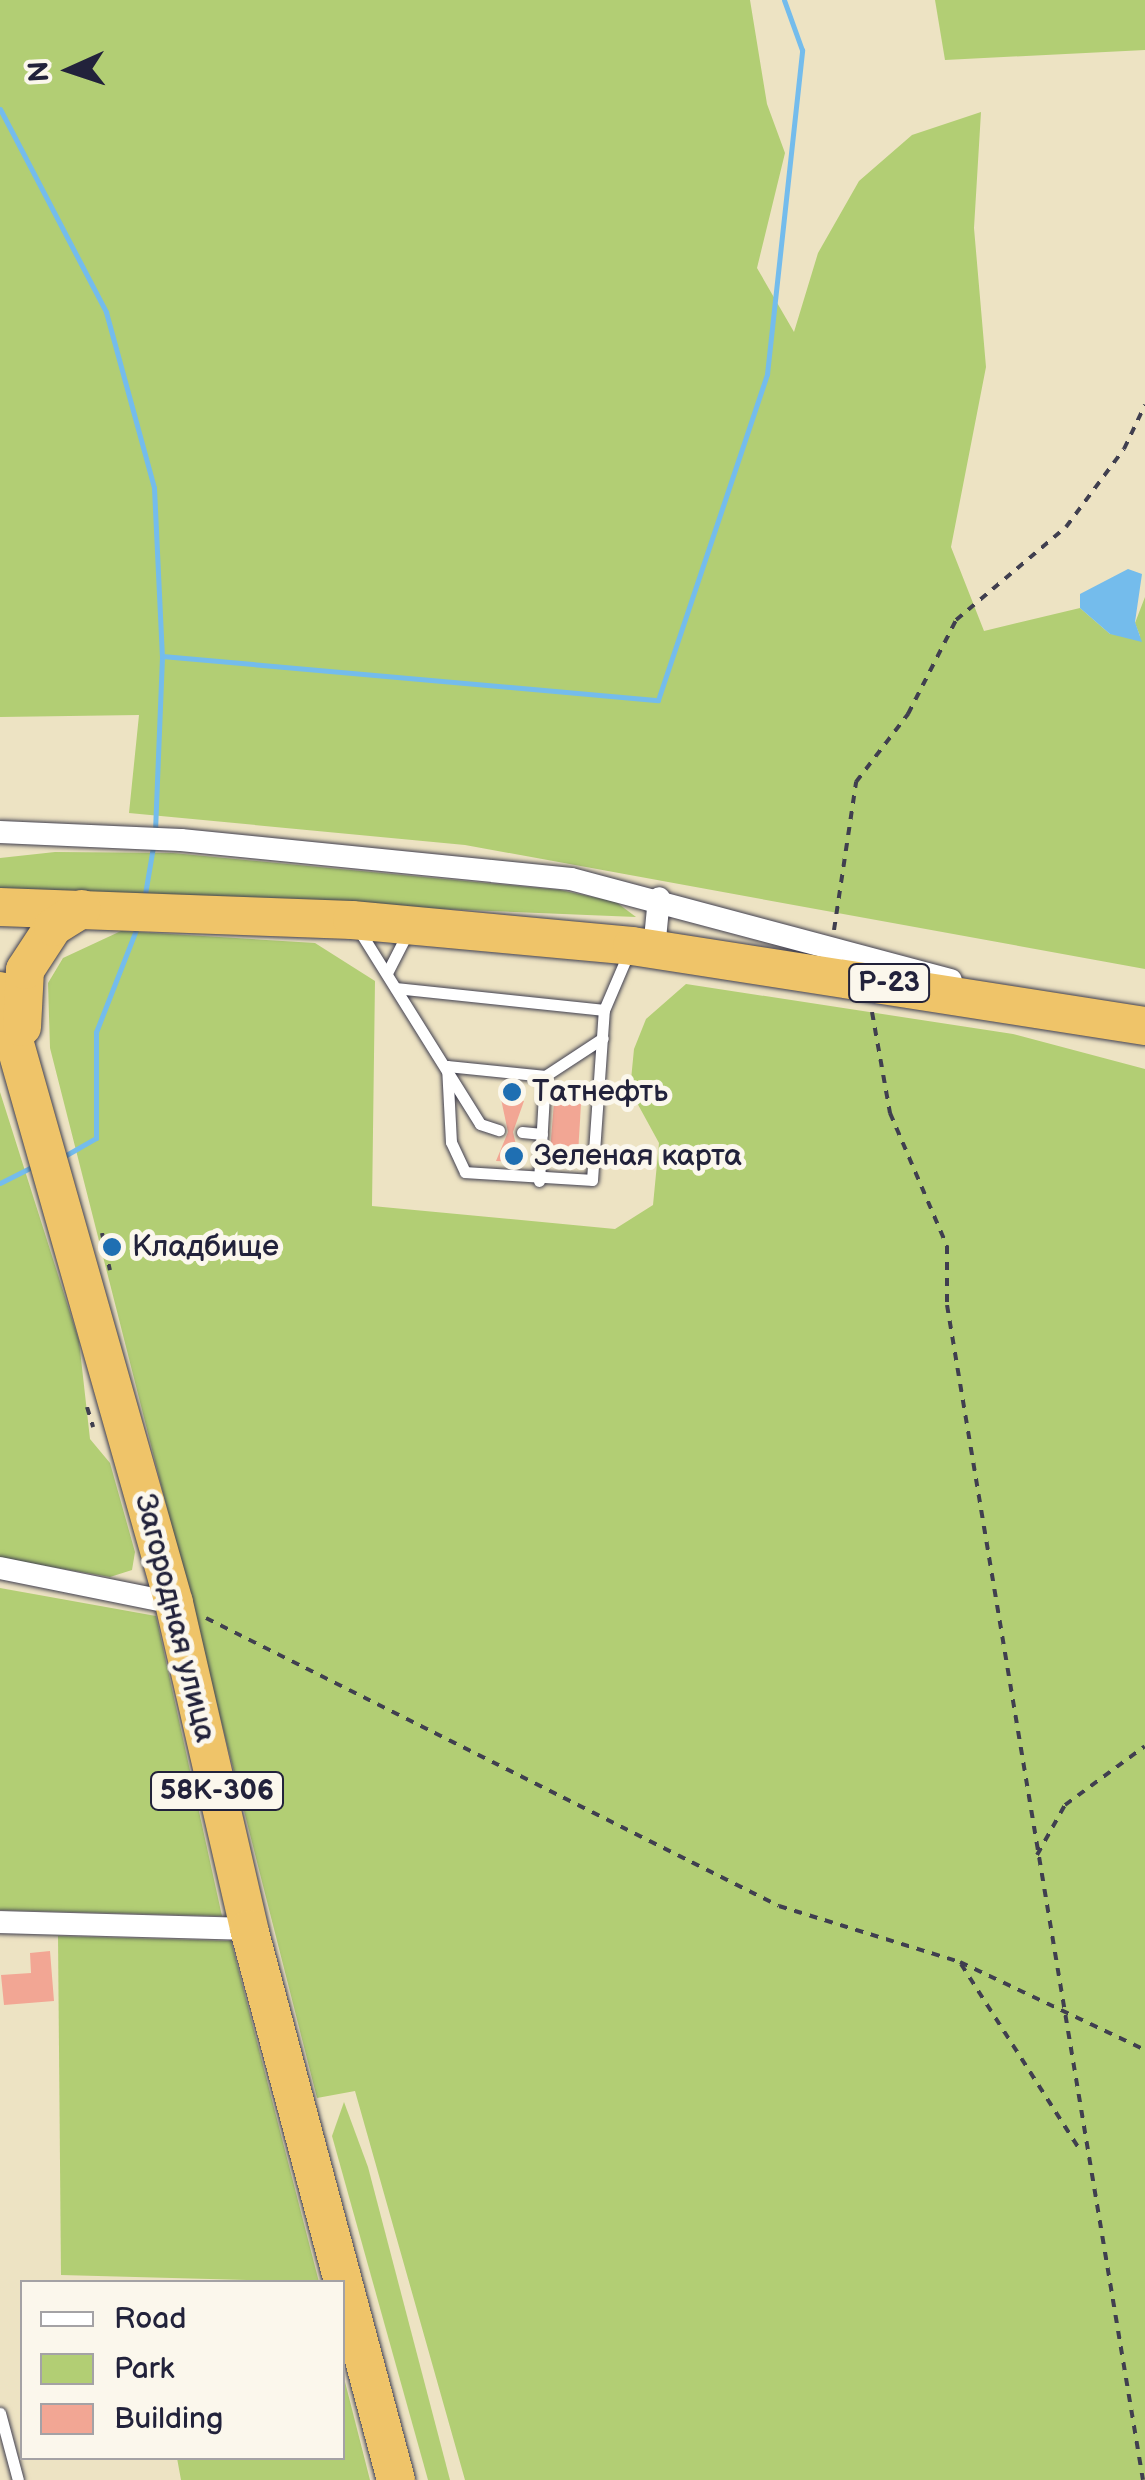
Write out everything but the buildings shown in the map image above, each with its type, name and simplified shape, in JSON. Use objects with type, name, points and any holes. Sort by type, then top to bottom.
[{"type":"highway","name":"Р-23","points":[[0,907],[352,920],[643,948],[869,980],[1145,1026]]},
{"type":"highway","points":[[34,1104],[24,970],[54,927],[82,909]]},
{"type":"highway","name":"Загородная улица","points":[[0,991],[174,1604],[249,1929],[343,2280]]},
{"type":"highway","points":[[0,1039],[34,1104]]},
{"type":"highway","name":"Загородная улица","points":[[345,2289],[396,2480]]},
{"type":"street","points":[[0,832],[460,864],[659,898],[1058,1011]]},
{"type":"street","points":[[643,948],[659,898]]},
{"type":"street","points":[[0,1568],[174,1604]]},
{"type":"street","points":[[0,1922],[249,1929]]},
{"type":"lane","points":[[352,920],[480,1124],[499,1130]]},
{"type":"lane","points":[[386,974],[396,942],[425,926]]},
{"type":"lane","points":[[447,1066],[455,1160],[481,1178],[580,1184],[597,1171],[604,1010],[643,948]]},
{"type":"lane","points":[[396,988],[604,1010]]},
{"type":"lane","points":[[447,1066],[546,1076],[603,1038]]},
{"type":"lane","points":[[539,1181],[546,1076]]},
{"type":"lane","points":[[522,1132],[542,1134]]},
{"type":"lane","points":[[0,2413],[18,2480]]},
{"type":"path","points":[[838,949],[830,914],[843,886],[856,782],[908,714],[956,620],[1066,527],[1124,450],[1145,405]]},
{"type":"path","points":[[869,980],[890,1113],[947,1246],[947,1305],[1062,2006],[1082,2154],[1143,2480]]},
{"type":"path","points":[[174,1604],[779,1906],[960,1962],[1062,2006],[1145,2050]]},
{"type":"path","points":[[1037,1856],[1064,1805],[1145,1746]]},
{"type":"path","points":[[960,1962],[1082,2154]]},
{"type":"green space","points":[[0,0],[750,0],[767,104],[785,153],[757,268],[794,332],[818,253],[859,181],[912,135],[981,112],[974,228],[986,367],[951,547],[984,631],[1080,608],[1110,634],[1140,636],[1135,623],[1145,597],[1145,969],[465,845],[129,813],[139,715],[0,717]]},
{"type":"green space","points":[[935,0],[1145,0],[1145,50],[945,60]]},
{"type":"green space","points":[[55,852],[173,853],[560,890],[616,902],[636,917],[0,891],[0,858]]},
{"type":"green space","points":[[121,931],[315,943],[375,981],[372,1206],[615,1229],[653,1205],[659,1143],[630,1090],[634,1049],[646,1019],[686,984],[1013,1034],[1145,1069],[1145,2480],[465,2480],[355,2091],[317,2098],[50,1048],[48,983],[63,958]]},
{"type":"green space","points":[[0,1092],[79,1341],[90,1439],[110,1463],[135,1552],[132,1570],[110,1577],[0,1558]]},
{"type":"green space","points":[[0,1588],[156,1616],[222,1916],[0,1910]]},
{"type":"green space","points":[[58,1936],[231,1941],[318,2280],[61,2275]]},
{"type":"green space","points":[[344,2102],[368,2167],[450,2480],[428,2480],[332,2136]]},
{"type":"green space","points":[[345,2382],[370,2480],[181,2480],[177,2460],[345,2460]]},
{"type":"water","points":[[1128,569],[1142,574],[1135,622],[1142,642],[1110,634],[1080,608],[1080,594]]},
{"type":"waterway","points":[[155,831],[162,656],[658,700],[767,374],[802,50],[784,0]]},
{"type":"waterway","points":[[0,109],[106,312],[154,488],[162,656]]},
{"type":"waterway","points":[[144,900],[153,847]]},
{"type":"waterway","points":[[61,1158],[96,1138],[96,1032],[138,925]]},
{"type":"waterway","points":[[0,1183],[36,1165]]},
{"type":"place","name":"Татнефть","points":[[512,1092]]},
{"type":"place","name":"Зеленая карта","points":[[514,1156]]},
{"type":"place","name":"Кладбище","points":[[112,1247]]}]
